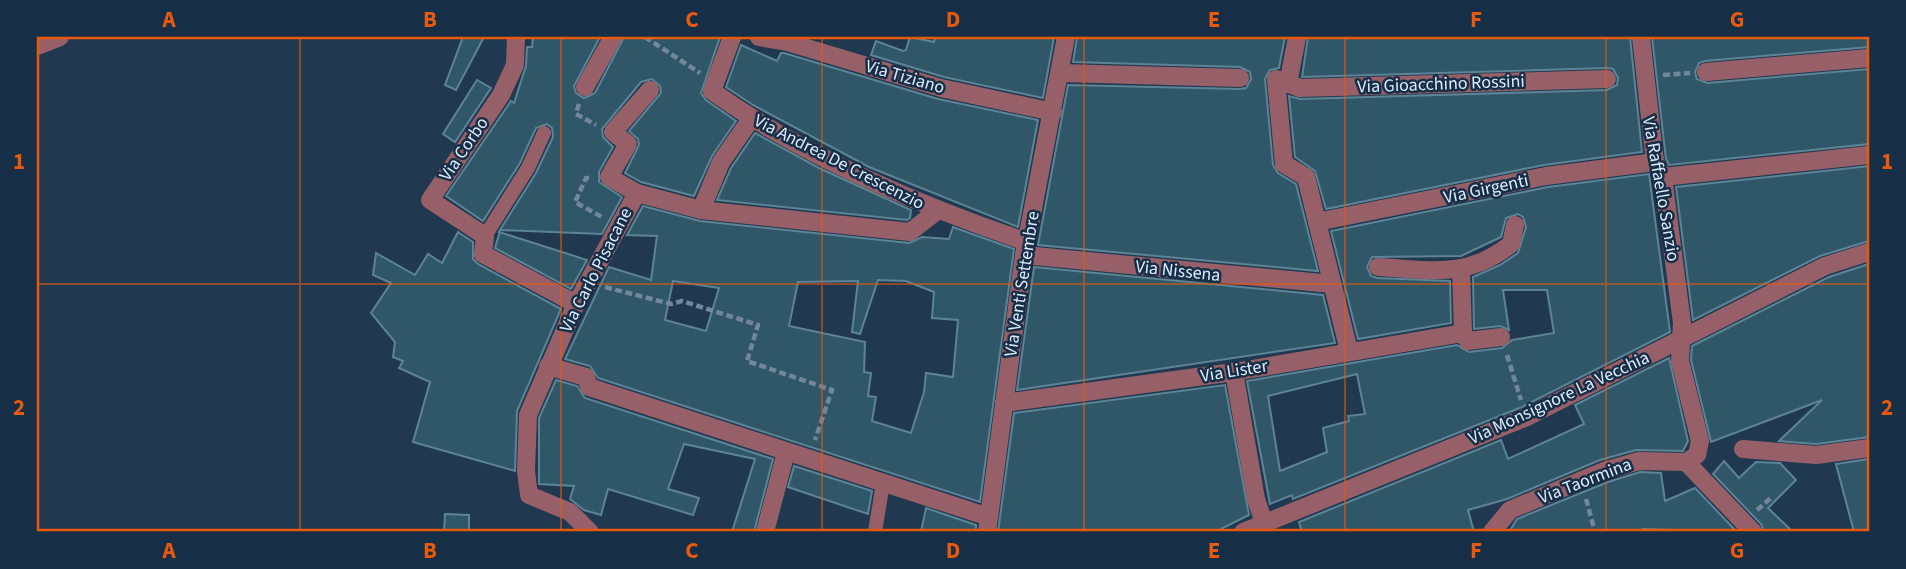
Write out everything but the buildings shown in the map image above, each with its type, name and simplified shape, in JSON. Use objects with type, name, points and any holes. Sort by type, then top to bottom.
[{"type":"street","points":[[37,46],[60,37]]},
{"type":"street","name":"Via Corbo","points":[[485,236],[430,200],[501,95],[515,65],[516,37]]},
{"type":"street","points":[[585,87],[613,37]]},
{"type":"street","points":[[714,82],[732,37]]},
{"type":"street","name":"Via Tiziano","points":[[759,37],[789,39],[942,88],[1053,112]]},
{"type":"street","name":"Via Venti Settembre","points":[[988,524],[1026,248],[1066,37]]},
{"type":"street","points":[[1297,37],[1282,81],[1284,164],[1306,177],[1349,351]]},
{"type":"street","name":"Via Raffaello Sanzio","points":[[1641,37],[1643,77],[1682,323],[1679,341]]},
{"type":"street","points":[[1706,72],[1869,58]]},
{"type":"street","points":[[1061,73],[1240,78]]},
{"type":"street","name":"Via Gioacchino Rossini","points":[[1282,81],[1300,88],[1607,79]]},
{"type":"street","name":"Via Andrea De Crescenzio","points":[[714,82],[712,91],[751,119],[937,211],[1026,248]]},
{"type":"street","points":[[637,193],[609,177],[628,144],[613,132],[650,90]]},
{"type":"street","points":[[701,210],[721,162],[751,119]]},
{"type":"street","name":"Via Girgenti","points":[[1317,222],[1546,176],[1869,155]]},
{"type":"street","name":"Via Carlo Pisacane","points":[[590,532],[570,512],[529,495],[526,471],[528,415],[576,304],[637,193],[701,210],[910,232],[937,211]]},
{"type":"street","points":[[1378,267],[1461,270],[1490,261],[1511,244],[1515,225]]},
{"type":"street","points":[[485,236],[483,254],[576,304]]},
{"type":"street","name":"Via Nissena","points":[[1026,248],[1332,284]]},
{"type":"street","name":"Via Monsignore La Vecchia","points":[[1243,532],[1265,528],[1527,417],[1825,266],[1869,252]]},
{"type":"street","points":[[1461,270],[1463,333]]},
{"type":"street","name":"Via Lister","points":[[1004,403],[1234,372],[1463,333],[1468,341],[1501,337]]},
{"type":"street","points":[[1679,341],[1680,361],[1700,441],[1697,454],[1686,463],[1753,532]]},
{"type":"street","points":[[548,366],[586,377],[589,387],[786,452],[810,457],[988,524]]},
{"type":"street","points":[[1234,372],[1256,499],[1265,528]]},
{"type":"street","points":[[1743,449],[1816,455],[1869,448]]},
{"type":"street","points":[[765,532],[786,452]]},
{"type":"street","name":"Via Taormina","points":[[1492,532],[1510,510],[1580,481],[1639,461],[1686,463]]},
{"type":"lane","points":[[485,236],[528,168],[544,133]]},
{"type":"lane","points":[[875,532],[884,483]]},
{"type":"path","points":[[645,37],[714,82]]},
{"type":"path","points":[[1643,77],[1706,72]]},
{"type":"path","points":[[585,87],[576,114],[613,132]]},
{"type":"path","points":[[609,177],[586,178],[575,202],[618,226]]},
{"type":"path","points":[[587,283],[671,304],[682,302],[758,325],[747,361],[832,390],[810,457]]},
{"type":"path","points":[[1501,337],[1527,417]]},
{"type":"path","points":[[1580,481],[1595,532]]}]
